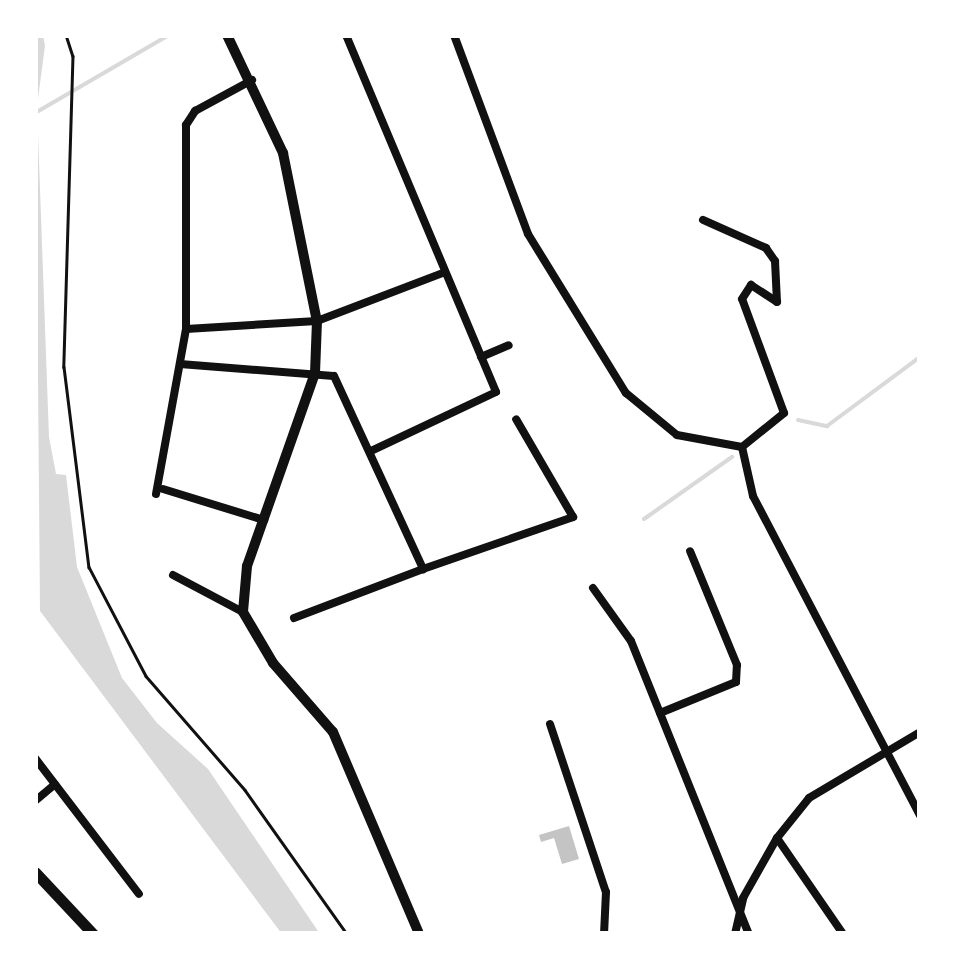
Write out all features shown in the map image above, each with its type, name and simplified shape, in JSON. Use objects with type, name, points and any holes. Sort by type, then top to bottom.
[{"type":"main road","points":[[228,35],[283,153],[317,321],[315,373],[248,566],[243,612],[273,663],[333,732],[419,934]]},
{"type":"main road","points":[[35,872],[93,934]]},
{"type":"street","points":[[346,35],[496,392],[371,451]]},
{"type":"street","points":[[454,35],[528,234],[626,393],[677,434],[742,447]]},
{"type":"street","points":[[252,80],[195,111],[186,125],[186,330],[159,491],[265,520]]},
{"type":"street","points":[[704,220],[766,248],[775,260],[777,302],[752,284],[742,299],[753,343],[784,412],[742,447]]},
{"type":"street","points":[[186,330],[317,321],[445,272]]},
{"type":"street","points":[[481,357],[509,345]]},
{"type":"street","points":[[180,364],[315,373],[341,384],[423,569]]},
{"type":"street","points":[[294,618],[573,516],[516,419]]},
{"type":"street","points":[[742,447],[753,496],[884,755],[920,816]]},
{"type":"street","points":[[660,713],[736,682],[737,664],[690,550]]},
{"type":"street","points":[[173,575],[243,612]]},
{"type":"street","points":[[592,588],[630,640],[749,934]]},
{"type":"street","points":[[550,724],[606,892],[604,934]]},
{"type":"street","points":[[735,934],[777,838],[809,798],[920,732]]},
{"type":"street","points":[[35,758],[139,894]]},
{"type":"street","points":[[35,801],[56,784]]},
{"type":"street","points":[[777,838],[842,934]]},
{"type":"path","points":[[66,35],[72,83],[64,367],[89,567],[146,676],[245,790],[347,934]]},
{"type":"shaded area","points":[[35,35],[43,35],[45,46],[37,106],[49,437],[56,474],[66,475],[77,567],[122,678],[157,723],[208,769],[320,934],[282,934],[40,611]]},
{"type":"building","points":[[569,826],[579,859],[562,864],[554,838],[541,842],[539,835]]},
{"type":"waterway","points":[[35,113],[169,35]]},
{"type":"waterway","points":[[798,420],[827,426],[920,357]]},
{"type":"waterway","points":[[644,519],[732,457]]}]
